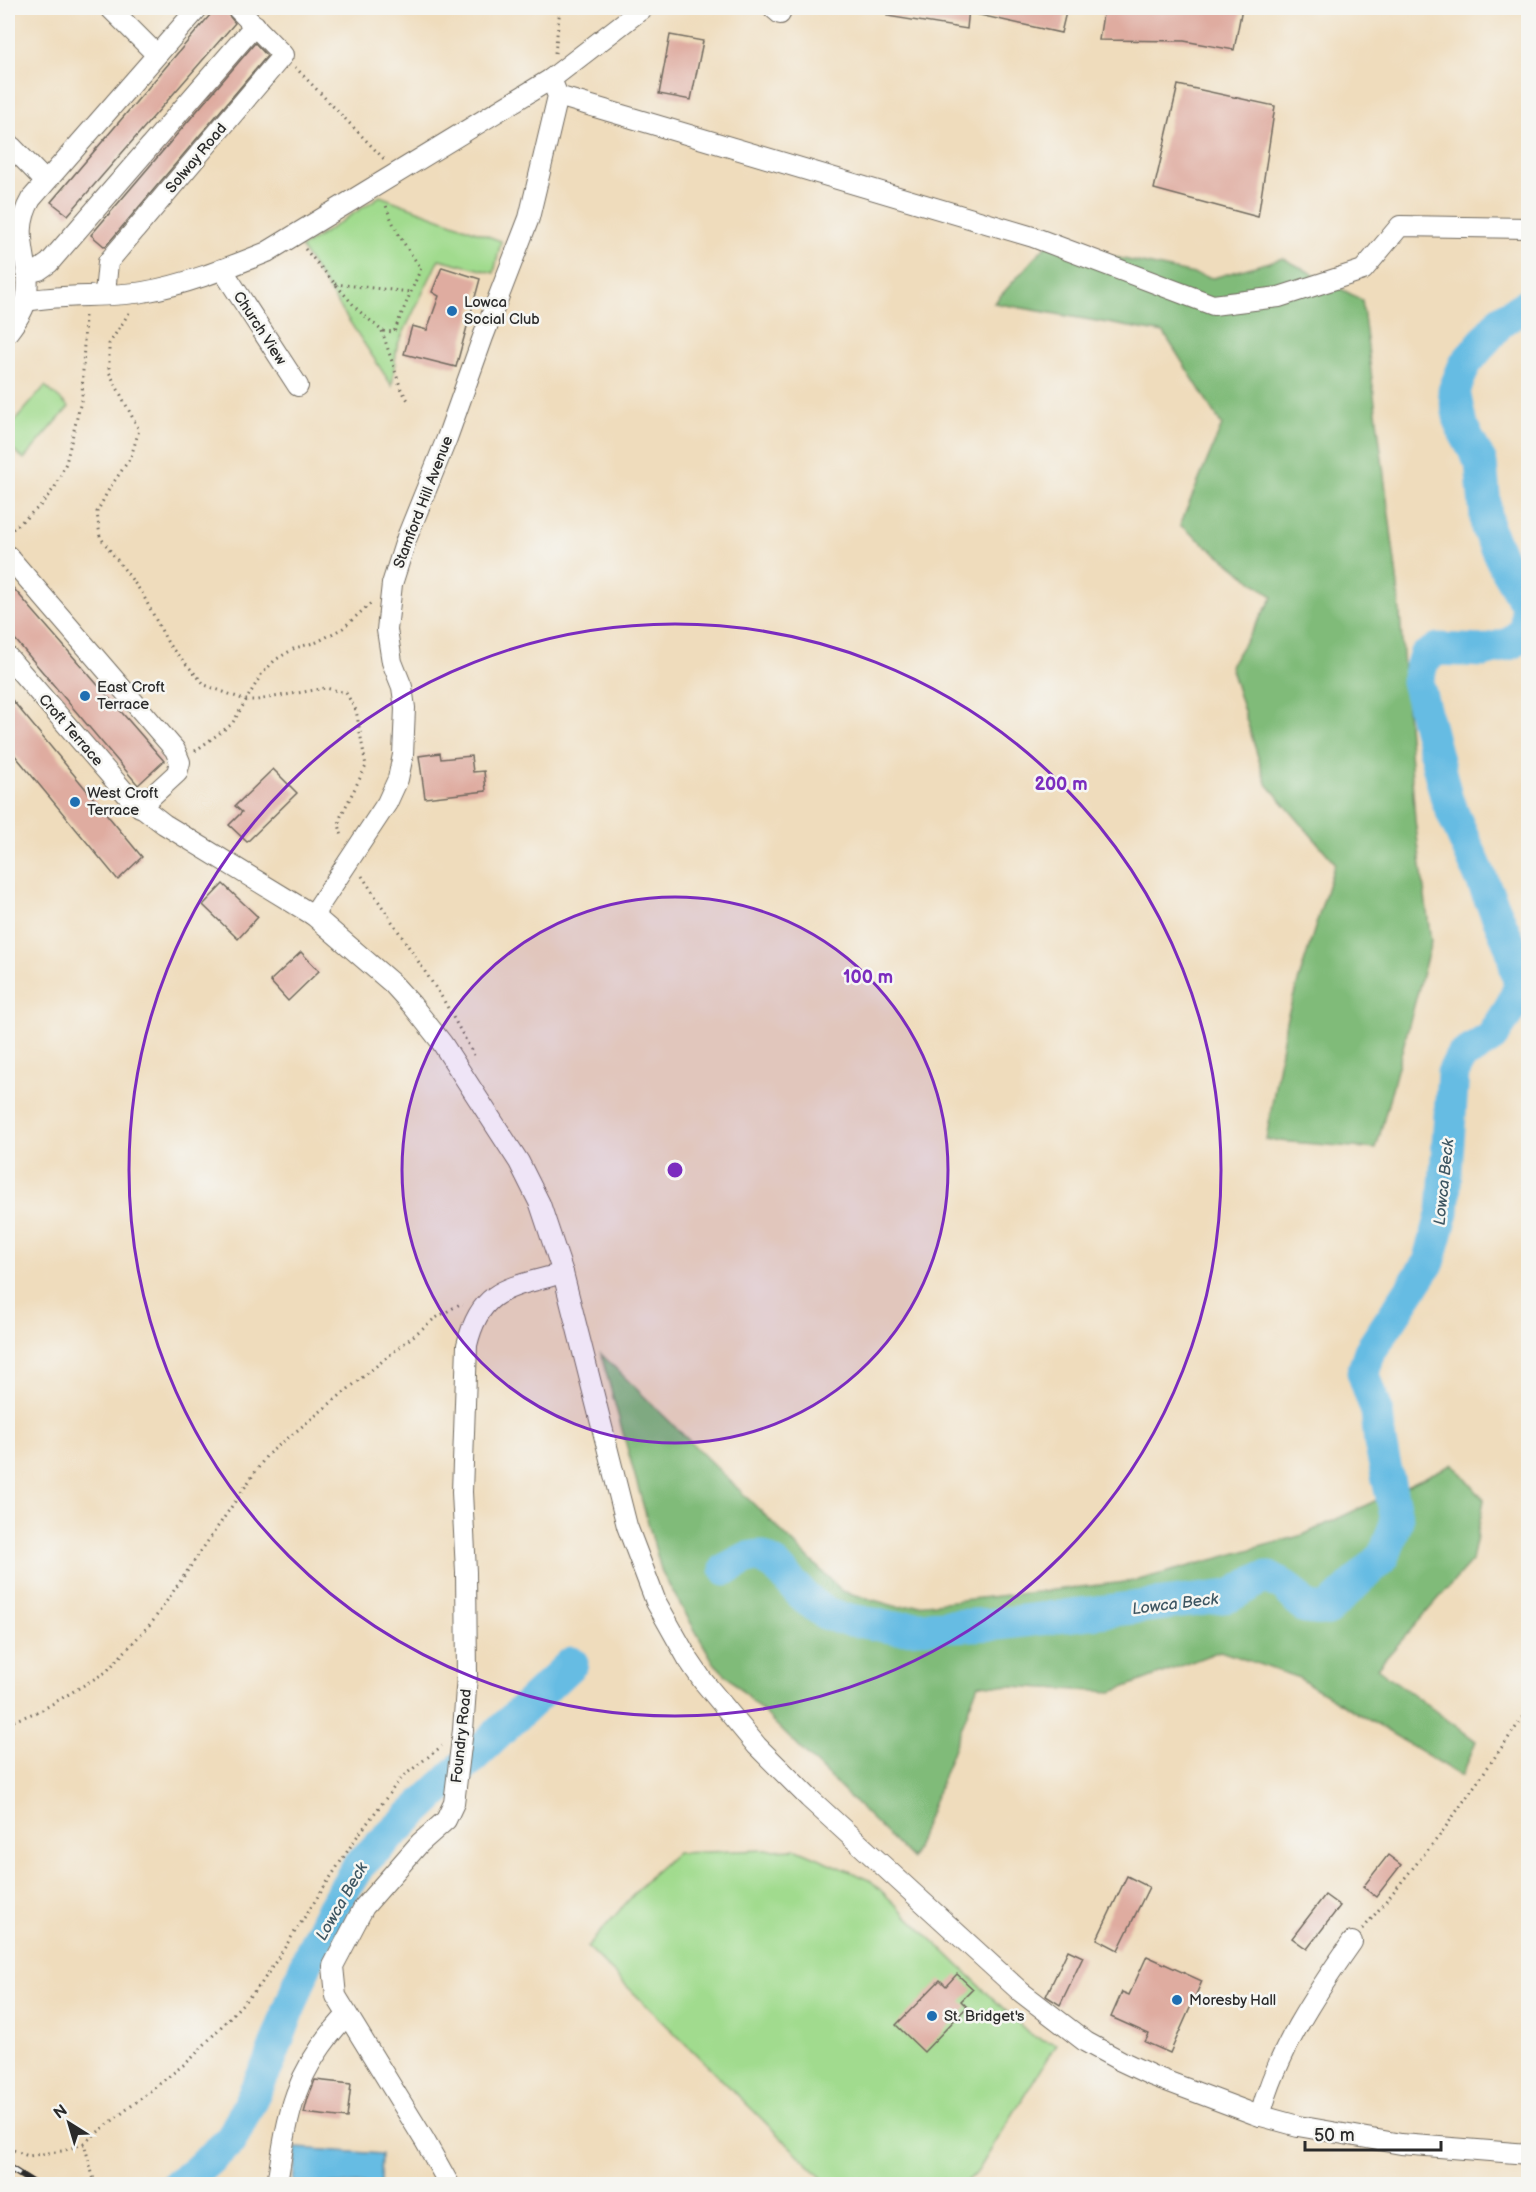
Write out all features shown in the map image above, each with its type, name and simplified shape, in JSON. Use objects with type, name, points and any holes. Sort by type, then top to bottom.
[{"type":"street","points":[[110,8],[156,54]]},
{"type":"street","points":[[8,332],[26,301],[26,273],[21,234],[23,212],[45,181],[198,8]]},
{"type":"street","points":[[237,8],[284,55]]},
{"type":"street","points":[[26,301],[140,292],[167,287],[267,252],[397,173],[555,88],[643,8]]},
{"type":"street","points":[[26,273],[39,270],[49,264],[255,25]]},
{"type":"street","name":"Solway Road","points":[[105,294],[108,262],[284,55]]},
{"type":"street","points":[[555,88],[1033,237],[1212,306],[1279,297],[1363,270],[1400,226],[1528,228]]},
{"type":"street","name":"Stamford Hill Avenue","points":[[313,915],[381,812],[398,779],[403,756],[405,708],[402,687],[392,663],[387,630],[392,584],[407,537],[447,438],[529,218],[555,88]]},
{"type":"street","points":[[8,144],[45,181]]},
{"type":"street","points":[[8,249],[21,234]]},
{"type":"street","name":"Church View","points":[[222,269],[298,386]]},
{"type":"street","points":[[8,556],[175,750],[180,762],[177,774],[140,807]]},
{"type":"street","name":"Croft Terrace","points":[[8,657],[140,807],[313,915],[393,984],[442,1043],[531,1182],[563,1273],[627,1526],[656,1602],[688,1659],[735,1721],[809,1798],[1021,1992],[1086,2042],[1153,2076],[1260,2115],[1337,2134],[1401,2144],[1528,2154]]},
{"type":"street","points":[[478,1311],[499,1293],[563,1273]]},
{"type":"street","name":"Foundry Road","points":[[449,2184],[336,1996],[333,1966],[364,1907],[413,1852],[446,1820],[453,1803],[463,1730],[467,1675],[466,1572],[462,1492],[466,1345],[478,1311]]},
{"type":"street","points":[[1260,2115],[1269,2083],[1295,2029],[1352,1942]]},
{"type":"street","points":[[277,2184],[286,2125],[302,2077],[322,2044],[347,2015]]},
{"type":"path","points":[[555,88],[560,8]]},
{"type":"path","points":[[284,55],[397,173]]},
{"type":"path","points":[[380,183],[389,214],[407,249],[421,268],[394,332],[382,331]]},
{"type":"path","points":[[293,236],[357,309],[382,331],[401,389],[409,402]]},
{"type":"path","points":[[334,284],[411,292]]},
{"type":"path","points":[[140,292],[109,344],[109,372],[139,430],[131,457],[109,489],[97,512],[100,537],[142,593],[169,645],[205,686],[245,700],[326,688],[346,693],[356,710],[366,766],[339,824],[339,831],[347,847]]},
{"type":"path","points":[[8,533],[40,506],[55,487],[66,463],[82,397],[86,304]]},
{"type":"path","points":[[180,762],[232,724],[261,675],[275,660],[295,648],[317,642],[343,628],[380,596],[391,596]]},
{"type":"path","points":[[360,871],[443,999],[477,1061]]},
{"type":"path","points":[[8,1723],[42,1710],[106,1672],[153,1621],[267,1455],[434,1319],[460,1304],[478,1311]]},
{"type":"path","points":[[1352,1942],[1440,1835],[1528,1710]]},
{"type":"path","points":[[8,2148],[28,2156],[62,2151],[84,2144],[191,2058],[261,1984],[356,1838],[401,1778],[463,1730]]},
{"type":"path","points":[[84,2144],[95,2184]]},
{"type":"green space","points":[[380,196],[501,241],[494,273],[439,259],[397,346],[392,386],[301,248]]},
{"type":"green space","points":[[1048,243],[1213,278],[1283,258],[1362,300],[1398,586],[1415,820],[1431,942],[1376,1149],[1266,1140],[1286,1021],[1335,863],[1266,783],[1230,666],[1273,597],[1180,525],[1222,425],[1164,333],[994,303]]},
{"type":"green space","points":[[45,386],[69,407],[24,459],[8,445],[8,429]]},
{"type":"green space","points":[[601,1354],[842,1591],[898,1607],[1135,1581],[1303,1535],[1453,1464],[1484,1500],[1472,1561],[1377,1668],[1476,1741],[1462,1776],[1299,1678],[1220,1651],[1112,1692],[978,1684],[912,1859],[714,1663],[662,1573]]},
{"type":"green space","points":[[797,1849],[870,1880],[1032,2036],[1056,2044],[978,2171],[964,2184],[828,2184],[587,1947],[651,1875],[676,1853]]},
{"type":"water","points":[[296,2148],[381,2154],[380,2184],[293,2184]]},
{"type":"building","points":[[216,8],[226,12],[235,23],[68,215],[51,202]]},
{"type":"building","points":[[888,8],[969,8],[967,29],[887,16]]},
{"type":"building","points":[[976,8],[1067,8],[1061,33],[975,14]]},
{"type":"building","points":[[1104,8],[1242,8],[1234,50],[1184,41],[1099,40]]},
{"type":"building","points":[[670,35],[703,41],[691,100],[659,94]]},
{"type":"building","points":[[255,43],[267,56],[105,247],[91,235]]},
{"type":"building","points":[[1178,85],[1275,106],[1258,217],[1154,189]]},
{"type":"building","name":"Lowca Social Club","points":[[442,267],[480,279],[456,367],[404,354],[412,326],[427,330],[439,296],[432,292]]},
{"type":"building","name":"East Croft Terrace","points":[[8,582],[164,761],[138,785],[8,631]]},
{"type":"building","name":"West Croft Terrace","points":[[8,695],[142,857],[118,880],[8,747]]},
{"type":"building","points":[[440,753],[441,759],[471,756],[473,772],[484,771],[486,791],[425,798],[419,756]]},
{"type":"building","points":[[273,769],[297,793],[247,842],[229,825],[242,812],[235,806]]},
{"type":"building","points":[[223,884],[258,917],[238,939],[203,905]]},
{"type":"building","points":[[301,952],[319,971],[288,1001],[270,981]]},
{"type":"building","points":[[1388,1855],[1401,1865],[1376,1897],[1363,1887]]},
{"type":"building","points":[[1127,1876],[1149,1887],[1118,1950],[1097,1939]]},
{"type":"building","points":[[1325,1895],[1340,1906],[1307,1949],[1292,1938]]},
{"type":"building","points":[[1068,1950],[1083,1957],[1060,2005],[1046,1996]]},
{"type":"building","name":"Moresby Hall","points":[[1147,1956],[1202,1981],[1170,2053],[1145,2042],[1149,2034],[1111,2017],[1122,1992],[1129,1995]]},
{"type":"building","name":"St. Bridget's","points":[[957,1974],[973,1989],[961,2001],[967,2007],[924,2052],[896,2025],[940,1980],[946,1986]]},
{"type":"building","points":[[315,2080],[351,2084],[347,2118],[304,2113]]},
{"type":"waterway","name":"Lowca Beck","points":[[726,1569],[747,1558],[759,1556],[775,1565],[805,1598],[825,1613],[839,1618],[896,1628],[998,1624],[1230,1596],[1267,1577],[1286,1587],[1306,1608],[1327,1610],[1384,1556],[1397,1520],[1380,1443],[1377,1412],[1363,1372],[1370,1351],[1429,1262],[1443,1212],[1453,1073],[1461,1057],[1492,1037],[1510,1009],[1520,986],[1511,947],[1447,800],[1417,681],[1424,658],[1438,649],[1484,651],[1512,643],[1526,629],[1527,605],[1507,571],[1487,528],[1481,463],[1461,426],[1454,391],[1465,364],[1501,321],[1528,304]]},
{"type":"waterway","name":"Lowca Beck","points":[[178,2184],[192,2175],[231,2140],[269,2063],[309,1956],[332,1909],[359,1865],[572,1663]]},
{"type":"railway","points":[[8,2167],[35,2184]]},
{"type":"place","name":"Lowca Social Club","points":[[452,311]]},
{"type":"place","name":"East Croft Terrace","points":[[85,696]]},
{"type":"place","name":"West Croft Terrace","points":[[75,802]]},
{"type":"place","name":"Moresby Hall","points":[[1177,2000]]},
{"type":"place","name":"St. Bridget's","points":[[932,2016]]}]
